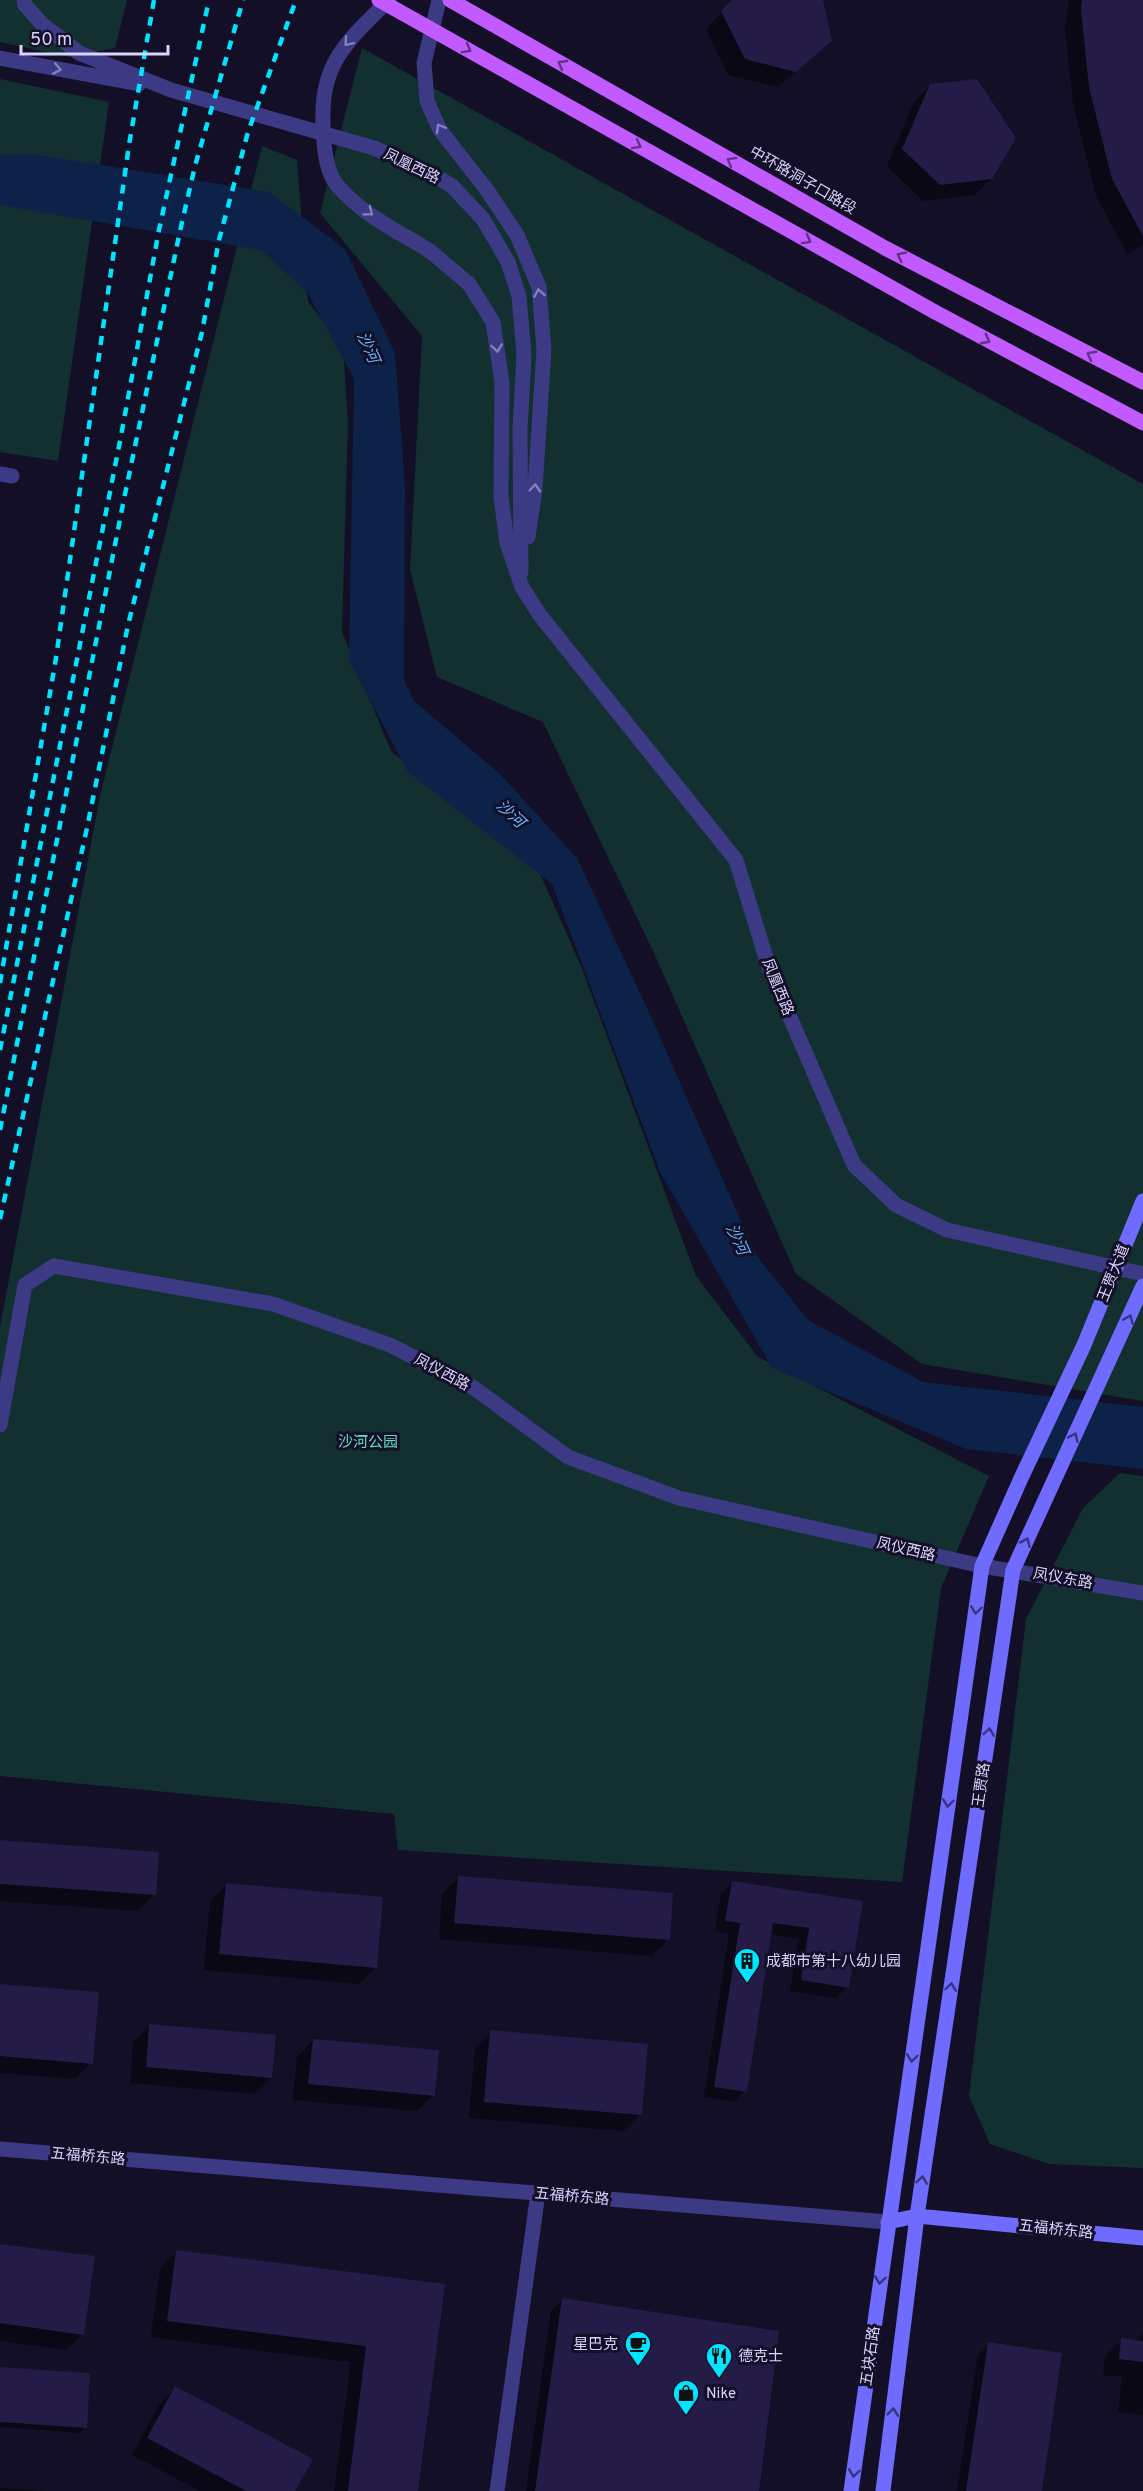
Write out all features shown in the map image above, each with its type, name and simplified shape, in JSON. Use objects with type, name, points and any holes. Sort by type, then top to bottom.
[{"type":"main road","points":[[379,0],[935,312],[1143,423]]},
{"type":"main road","name":"中环路洞子口路段","points":[[450,0],[885,248],[1143,382]]},
{"type":"main road","name":"王贾大道","points":[[1084,1345],[1143,1202]]},
{"type":"main road","name":"王贾路","points":[[914,2238],[1013,1570],[1115,1352],[1143,1286]]},
{"type":"main road","name":"王贾路","points":[[888,2222],[982,1566],[1084,1345]]},
{"type":"main road","name":"五福桥东路","points":[[888,2222],[917,2216],[1143,2238]]},
{"type":"main road","name":"五块石路","points":[[851,2491],[888,2222]]},
{"type":"main road","name":"五块石路","points":[[883,2491],[914,2238]]},
{"type":"street","name":"凤凰西路","points":[[24,0],[25,5],[42,24],[79,53],[171,90],[374,148],[427,171],[452,186],[483,219],[508,262],[519,296],[524,355],[520,429],[522,587]]},
{"type":"street","name":"凤凰西路","points":[[389,0],[345,44],[335,58],[322,103],[326,158],[335,183],[354,201],[382,222],[430,251],[469,284],[493,322],[502,383],[501,497],[507,543],[522,587],[539,614],[736,860],[770,971],[854,1165],[896,1205],[947,1230],[1116,1266],[1143,1274]]},
{"type":"street","points":[[439,0],[424,63],[427,101],[440,130],[487,190],[517,235],[539,287],[544,350],[535,489],[522,587]]},
{"type":"street","points":[[0,58],[171,90]]},
{"type":"street","name":"凤仪西路","points":[[0,1425],[25,1285],[54,1266],[273,1304],[390,1345],[474,1388],[568,1457],[646,1486],[679,1498],[982,1566]]},
{"type":"street","name":"凤仪东路","points":[[982,1566],[1143,1593]]},
{"type":"street","name":"五福桥东路","points":[[0,2149],[888,2222]]},
{"type":"street","points":[[497,2491],[538,2193]]},
{"type":"green space","points":[[0,0],[127,0],[115,48],[69,57],[0,42]]},
{"type":"green space","points":[[362,48],[1143,484],[1143,1401],[922,1364],[796,1274],[654,953],[543,722],[437,677],[410,570],[422,336],[320,213]]},
{"type":"green space","points":[[0,79],[109,102],[58,461],[0,452]]},
{"type":"green space","name":"沙河公园","points":[[262,146],[297,160],[308,302],[343,345],[348,423],[342,632],[391,751],[538,869],[581,966],[696,1276],[758,1357],[989,1476],[941,1588],[902,1882],[398,1850],[394,1814],[0,1776],[0,1327],[100,796]]},
{"type":"green space","points":[[1120,1473],[1143,1476],[1143,2168],[1049,2164],[990,2144],[969,2096],[1026,1619],[1083,1508]]},
{"type":"water","name":"沙河","points":[[33,154],[269,192],[345,249],[395,353],[405,486],[404,680],[414,701],[499,773],[577,858],[652,1019],[756,1255],[808,1320],[923,1382],[1143,1407],[1143,1469],[966,1449],[772,1368],[660,1172],[552,884],[408,772],[349,660],[354,379],[307,292],[261,250],[0,205],[0,155]]},
{"type":"building","points":[[732,0],[823,0],[832,41],[796,72],[745,59],[721,11]]},
{"type":"building","points":[[1082,0],[1143,0],[1143,236],[1112,179],[1089,87]]},
{"type":"building","points":[[977,79],[1016,138],[992,179],[940,185],[902,149],[930,84]]},
{"type":"building","points":[[0,1840],[159,1852],[156,1895],[0,1884]]},
{"type":"building","points":[[458,1876],[673,1893],[670,1940],[454,1923]]},
{"type":"building","name":"成都市第十八幼儿园","points":[[732,1881],[863,1901],[849,1988],[801,1980],[809,1928],[773,1923],[747,2092],[714,2087],[740,1923],[725,1921]]},
{"type":"building","points":[[226,1883],[383,1897],[377,1968],[219,1954]]},
{"type":"building","points":[[0,1984],[99,1992],[93,2064],[0,2056]]},
{"type":"building","points":[[149,2024],[276,2035],[272,2078],[146,2067]]},
{"type":"building","points":[[490,2030],[648,2044],[642,2115],[484,2102]]},
{"type":"building","points":[[313,2039],[439,2050],[435,2096],[308,2084]]},
{"type":"building","points":[[0,2244],[95,2256],[84,2335],[0,2323]]},
{"type":"building","points":[[176,2250],[445,2284],[418,2491],[348,2491],[366,2346],[167,2321]]},
{"type":"building","points":[[562,2298],[779,2331],[759,2491],[535,2491]]},
{"type":"building","points":[[1121,2338],[1143,2341],[1143,2362],[1119,2359]]},
{"type":"building","points":[[988,2342],[1062,2353],[1042,2491],[966,2491]]},
{"type":"building","points":[[0,2367],[90,2373],[87,2428],[0,2422]]},
{"type":"building","points":[[175,2386],[313,2459],[295,2491],[246,2491],[147,2438]]},
{"type":"railway","points":[[0,983],[56,658],[129,145],[154,0]]},
{"type":"railway","points":[[0,1050],[121,436],[159,230],[209,0]]},
{"type":"railway","points":[[0,1130],[124,499],[180,231],[195,166],[243,0]]},
{"type":"railway","points":[[0,1219],[87,828],[128,625],[202,332],[219,240],[248,132],[296,0]]},
{"type":"place","name":"成都市第十八幼儿园","points":[[747,1984]]},
{"type":"place","name":"星巴克","points":[[638,2367]]},
{"type":"place","name":"德克士","points":[[719,2379]]},
{"type":"place","name":"Nike","points":[[686,2416]]}]
